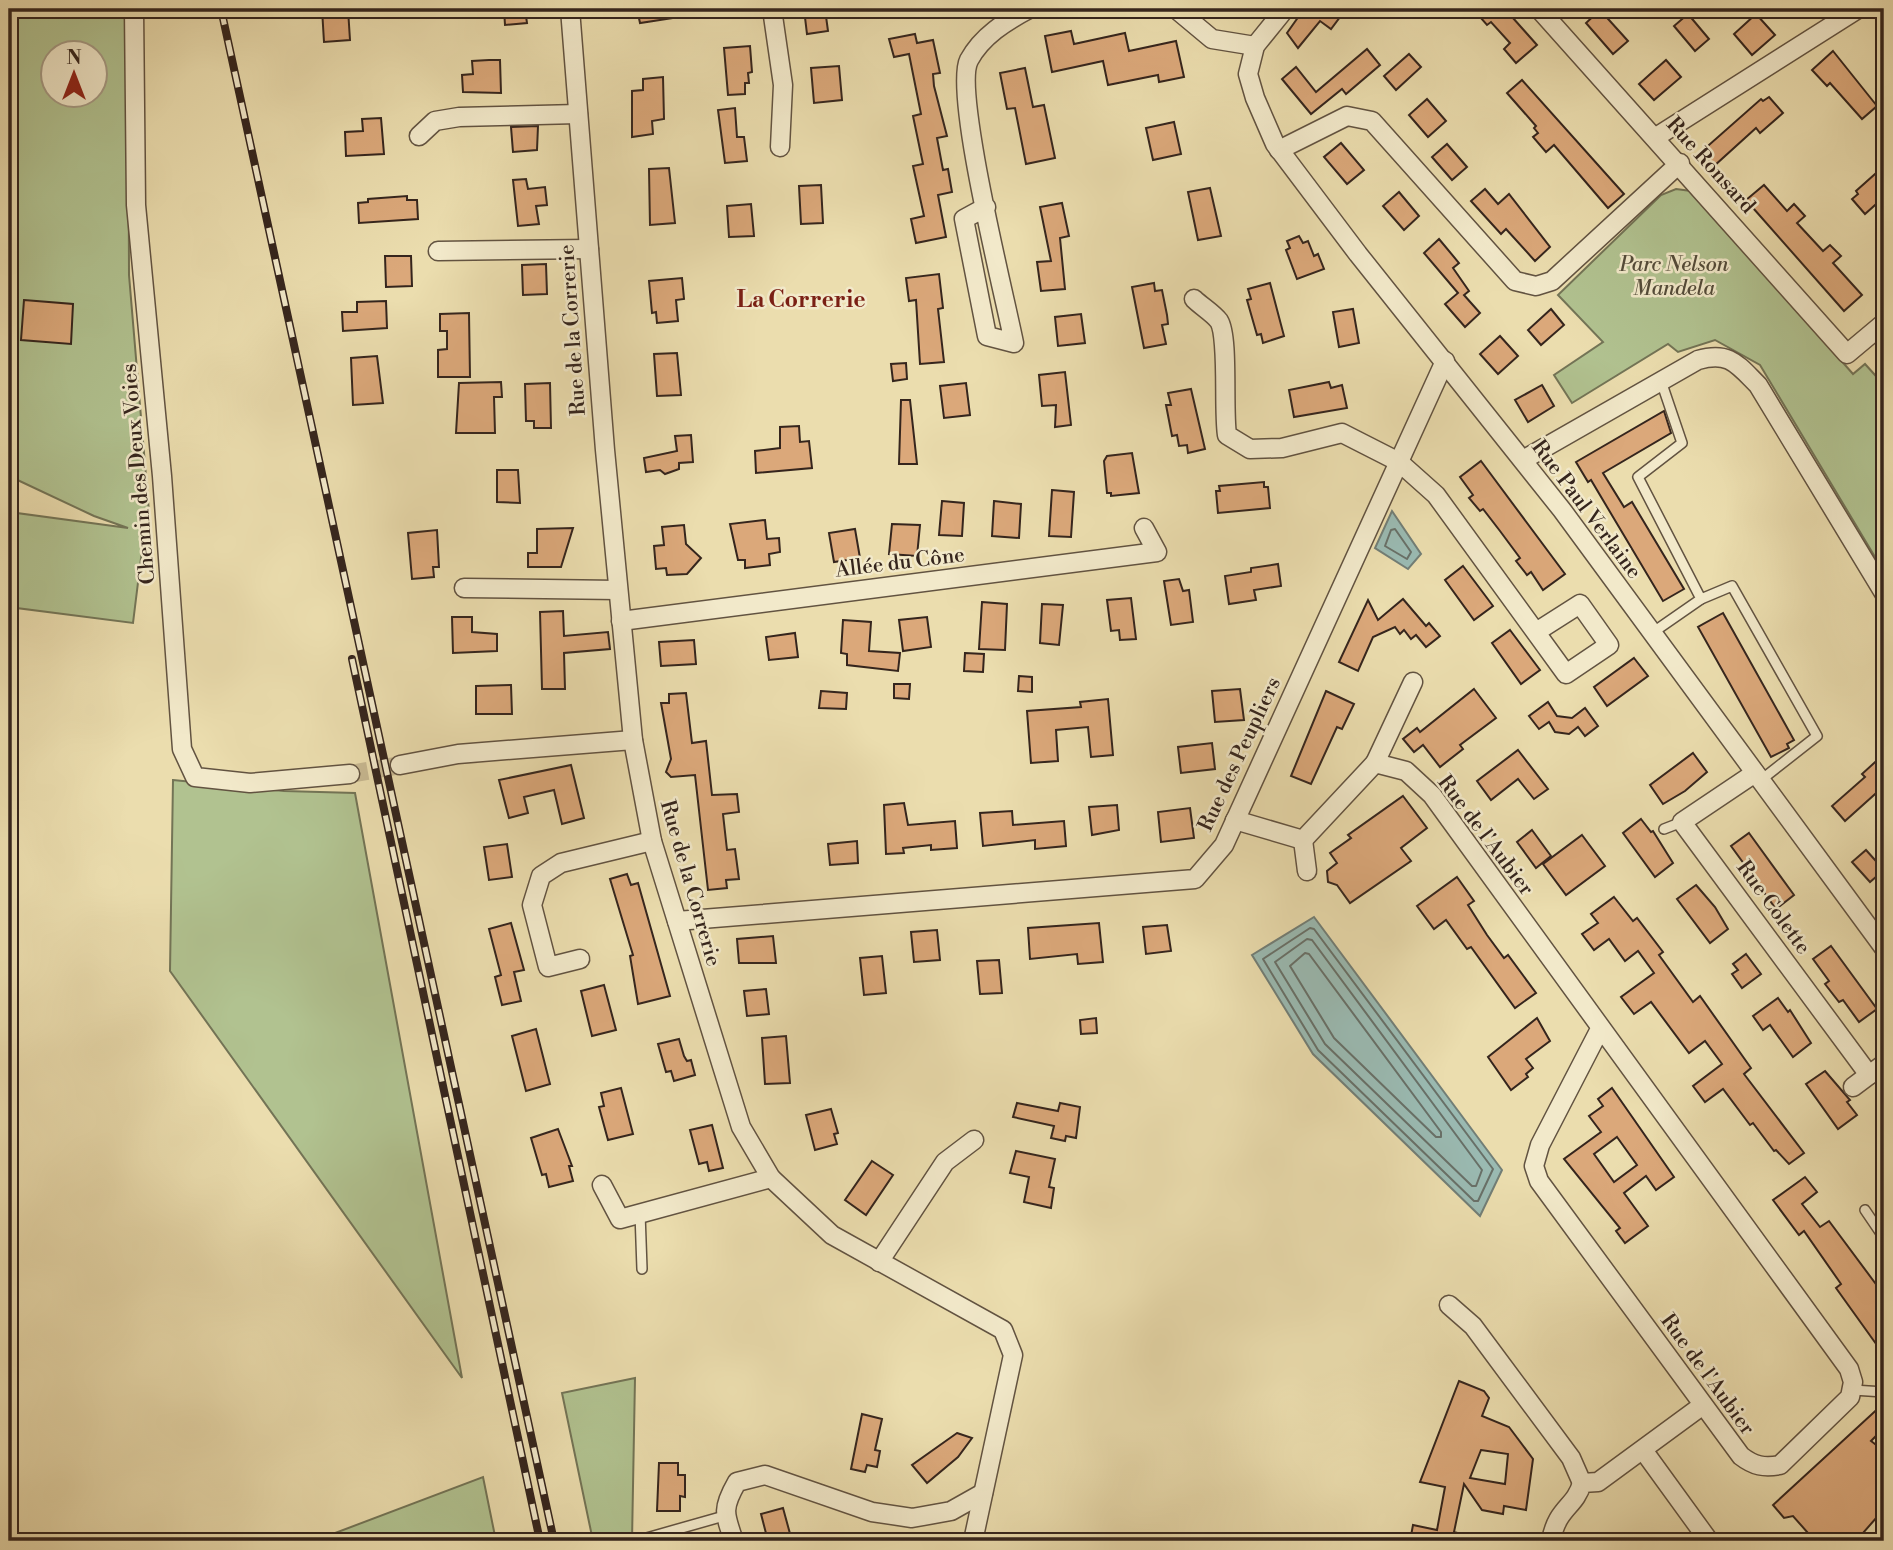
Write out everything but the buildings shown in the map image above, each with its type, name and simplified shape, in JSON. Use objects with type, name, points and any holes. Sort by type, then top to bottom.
[{"type":"street","name":"Chemin des Deux Voies","points":[[134,9],[136,205],[162,476],[182,749],[195,777],[250,783],[351,774]]},
{"type":"street","name":"Rue de la Correrie","points":[[570,9],[621,621],[633,740],[652,841],[741,1127],[771,1178],[832,1235],[1003,1330],[1013,1355],[973,1541]]},
{"type":"street","points":[[772,9],[783,85],[780,148]]},
{"type":"street","points":[[986,207],[964,219],[987,336],[1014,343],[986,207],[965,105],[968,61],[999,25],[1029,9]]},
{"type":"street","points":[[1175,9],[1212,39],[1255,46],[1285,9]]},
{"type":"street","name":"Rue Ronsard","points":[[1539,9],[1680,163],[1847,354],[1884,323]]},
{"type":"street","points":[[1656,137],[1858,9]]},
{"type":"street","name":"Rue Paul Verlaine","points":[[1255,46],[1248,74],[1255,99],[1279,150],[1357,254],[1523,460],[1884,948]]},
{"type":"street","points":[[419,136],[435,121],[458,117],[578,114]]},
{"type":"street","points":[[1279,150],[1348,116],[1372,121],[1515,281],[1536,286],[1552,281],[1680,163]]},
{"type":"street","points":[[438,251],[589,249]]},
{"type":"street","points":[[1194,299],[1219,321],[1226,342],[1223,410],[1227,435],[1250,449],[1271,449],[1342,433],[1399,462],[1436,495],[1536,632]]},
{"type":"street","points":[[1523,460],[1698,360],[1716,354],[1735,362],[1758,385],[1884,593]]},
{"type":"street","name":"Rue des Peupliers","points":[[677,921],[1195,879],[1224,845],[1445,361]]},
{"type":"street","name":"Allée du Cône","points":[[621,621],[1157,552],[1144,528]]},
{"type":"street","points":[[464,588],[618,590]]},
{"type":"street","points":[[1303,840],[1375,763],[1413,682]]},
{"type":"street","points":[[400,765],[458,754],[633,740]]},
{"type":"street","name":"Rue de l'Aubier","points":[[1375,763],[1406,771],[1432,795],[1849,1369],[1853,1391],[1841,1408],[1780,1465],[1767,1468],[1752,1465],[1741,1456],[1539,1181],[1534,1166],[1540,1145],[1600,1029]]},
{"type":"street","points":[[1682,822],[1758,777]]},
{"type":"street","points":[[1235,820],[1303,840]]},
{"type":"street","name":"Rue Colette","points":[[1682,822],[1870,1075]]},
{"type":"street","points":[[1303,840],[1307,871]]},
{"type":"street","points":[[580,959],[548,967],[532,905],[541,876],[561,863],[652,841]]},
{"type":"street","points":[[1853,1087],[1884,1064]]},
{"type":"street","points":[[879,1262],[945,1162],[974,1140]]},
{"type":"street","points":[[602,1185],[620,1219],[771,1178]]},
{"type":"street","points":[[1448,1305],[1473,1326],[1571,1458],[1582,1483],[1579,1492],[1555,1520],[1551,1541]]},
{"type":"street","points":[[1582,1483],[1598,1482],[1703,1405]]},
{"type":"street","points":[[1643,1450],[1709,1541]]},
{"type":"street","points":[[734,1541],[724,1516],[726,1502],[737,1482],[765,1475],[872,1512],[912,1518],[951,1511],[983,1493]]},
{"type":"lane","points":[[1661,381],[1682,443],[1638,477],[1701,599]]},
{"type":"lane","points":[[1652,633],[1701,599],[1732,586],[1817,736],[1758,777]]},
{"type":"lane","points":[[1664,829],[1682,822]]},
{"type":"lane","points":[[1864,1210],[1883,1235]]},
{"type":"lane","points":[[640,1213],[642,1269]]},
{"type":"lane","points":[[1853,1391],[1884,1392]]},
{"type":"lane","points":[[636,1541],[724,1516]]},
{"type":"green space","points":[[13,9],[128,9],[129,275],[151,536],[144,534],[133,623],[9,607],[9,512],[128,528],[94,516],[9,476],[9,16],[14,14]]},
{"type":"green space","name":"Parc Nelson Mandela","points":[[1676,189],[1691,191],[1853,374],[1865,364],[1884,385],[1884,572],[1760,365],[1715,340],[1678,352],[1668,344],[1572,403],[1554,375],[1603,342],[1558,295],[1661,195]]},
{"type":"green space","points":[[173,780],[284,791],[355,793],[462,1378],[170,971]]},
{"type":"green space","points":[[635,1378],[632,1541],[593,1541],[562,1393]]},
{"type":"green space","points":[[483,1477],[496,1541],[314,1541]]},
{"type":"water","points":[[1392,511],[1421,554],[1408,569],[1375,548]]},
{"type":"water","points":[[1314,917],[1502,1170],[1480,1216],[1313,1054],[1252,955]]},
{"type":"tunnel","points":[[350,774],[400,765]]},
{"type":"railway","points":[[221,9],[554,1541]]},
{"type":"railway","points":[[352,659],[540,1541]]},
{"type":"district","name":"La Correrie","points":[[801,299]]}]
